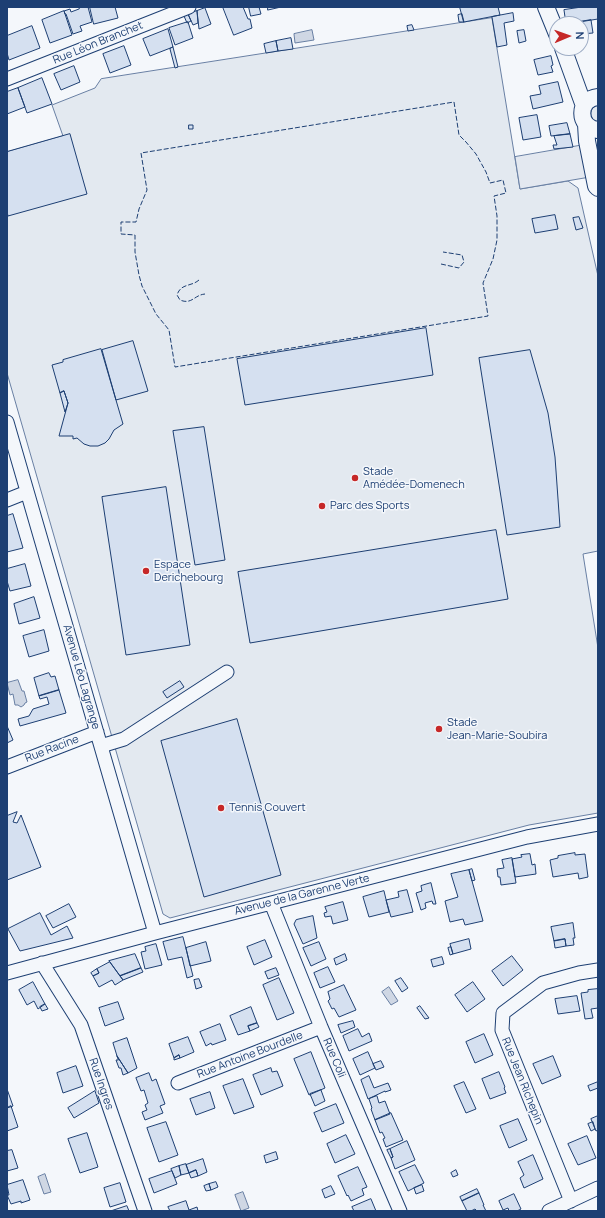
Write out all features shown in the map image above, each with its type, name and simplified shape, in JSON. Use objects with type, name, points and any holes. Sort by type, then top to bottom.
[{"type":"street","name":"Rue Léon Branchet","points":[[7,79],[189,7]]},
{"type":"street","points":[[566,56],[584,106]]},
{"type":"street","points":[[598,97],[590,99],[584,106],[582,116],[592,127],[587,141],[596,186],[598,188]]},
{"type":"street","name":"Avenue Léo Lagrange","points":[[7,422],[155,933]]},
{"type":"street","points":[[7,500],[27,492]]},
{"type":"street","points":[[100,746],[124,739],[227,672]]},
{"type":"street","name":"Rue Racine","points":[[7,767],[97,732]]},
{"type":"street","name":"Avenue de la Garenne Verte","points":[[7,972],[528,837],[598,824]]},
{"type":"street","name":"Rue Coli","points":[[270,903],[321,1027],[400,1211]]},
{"type":"street","name":"Rue Ingres","points":[[42,963],[81,1025],[145,1211]]},
{"type":"street","name":"Rue Jean Richepin","points":[[571,1201],[502,1030],[503,1013],[544,983],[579,973],[598,970]]},
{"type":"street","name":"Rue Antoine Bourdelle","points":[[178,1082],[321,1027]]},
{"type":"street","points":[[549,1211],[598,1188]]},
{"type":"shaded area","name":"Parc des Sports","points":[[492,18],[520,189],[568,181],[578,188],[598,276],[598,551],[583,554],[598,648],[598,813],[529,825],[170,918],[163,914],[7,373],[7,152],[63,136],[52,105],[95,88],[101,79]]},
{"type":"shaded area","points":[[312,30],[314,40],[295,43],[294,34]]},
{"type":"shaded area","points":[[598,105],[598,124],[592,120],[591,113],[593,107]]},
{"type":"shaded area","points":[[584,145],[590,177],[520,189],[515,157]]},
{"type":"shaded area","points":[[18,680],[22,691],[24,691],[27,702],[21,707],[15,705],[13,694],[10,695],[7,683]]},
{"type":"shaded area","points":[[389,987],[398,1001],[391,1005],[382,992]]},
{"type":"shaded area","points":[[45,1174],[51,1192],[44,1194],[38,1177]]},
{"type":"shaded area","points":[[243,1192],[249,1208],[241,1211],[235,1195]]},
{"type":"building","points":[[79,7],[88,7],[92,22],[80,26],[82,31],[73,34],[64,11],[70,9],[71,12],[79,9]]},
{"type":"building","points":[[90,7],[115,7],[118,18],[94,24]]},
{"type":"building","points":[[223,7],[243,7],[248,19],[250,19],[252,28],[234,35]]},
{"type":"building","points":[[249,7],[259,7],[261,14],[251,16]]},
{"type":"building","points":[[268,7],[281,7],[268,10]]},
{"type":"building","points":[[460,7],[498,7],[500,15],[464,22]]},
{"type":"building","points":[[582,7],[598,7],[598,19],[589,20],[589,16],[565,16],[564,10]]},
{"type":"building","points":[[205,8],[211,24],[199,29],[197,11]]},
{"type":"building","points":[[64,11],[72,35],[50,43],[42,20]]},
{"type":"building","points":[[197,11],[198,23],[193,25],[188,14]]},
{"type":"building","points":[[513,13],[514,21],[504,23],[507,45],[497,47],[492,17]]},
{"type":"building","points":[[188,14],[191,21],[187,23],[184,16]]},
{"type":"building","points":[[462,14],[464,22],[459,22],[458,15]]},
{"type":"building","points":[[589,20],[591,20],[593,33],[589,33]]},
{"type":"building","points":[[188,22],[193,38],[175,45],[169,28]]},
{"type":"building","points":[[412,25],[414,30],[408,31],[407,26]]},
{"type":"building","points":[[32,26],[40,48],[9,60],[7,53],[7,36]]},
{"type":"building","points":[[168,29],[173,47],[150,56],[143,39]]},
{"type":"building","points":[[524,30],[526,41],[519,43],[517,31]]},
{"type":"building","points":[[291,38],[293,49],[278,51],[276,41]]},
{"type":"building","points":[[276,41],[278,51],[266,53],[264,44]]},
{"type":"building","points":[[124,46],[131,65],[110,73],[103,54]]},
{"type":"building","points":[[173,47],[178,67],[175,68],[170,49]]},
{"type":"building","points":[[551,56],[553,65],[551,66],[553,72],[538,75],[534,60]]},
{"type":"building","points":[[74,66],[80,82],[61,90],[54,74]]},
{"type":"building","points":[[42,78],[52,104],[27,113],[18,88]]},
{"type":"building","points":[[558,82],[563,102],[533,109],[530,96],[541,94],[539,86]]},
{"type":"building","points":[[18,88],[25,107],[7,114],[7,92]]},
{"type":"building","points":[[537,115],[541,137],[523,140],[519,118]]},
{"type":"building","points":[[567,123],[570,134],[551,136],[549,126]]},
{"type":"building","points":[[189,125],[193,125],[193,129],[189,129]]},
{"type":"building","points":[[70,134],[87,194],[8,216],[7,152]]},
{"type":"building","points":[[570,134],[573,147],[554,149],[553,145],[557,145],[554,136]]},
{"type":"building","points":[[555,215],[558,229],[535,233],[532,219]]},
{"type":"building","points":[[579,217],[583,228],[576,230],[573,218]]},
{"type":"building","points":[[426,328],[433,375],[245,405],[237,359]]},
{"type":"building","points":[[133,341],[148,391],[116,400],[102,350]]},
{"type":"building","points":[[101,349],[123,424],[114,430],[105,443],[98,446],[90,446],[84,444],[77,438],[73,439],[73,436],[59,436],[68,403],[64,391],[60,393],[52,365],[63,362],[63,360]]},
{"type":"building","points":[[530,350],[548,413],[555,457],[560,527],[507,535],[479,358]]},
{"type":"building","points":[[64,391],[68,403],[65,412],[60,393]]},
{"type":"building","points":[[204,427],[225,560],[195,565],[173,431]]},
{"type":"building","name":"Espace Derichebourg","points":[[166,487],[190,645],[126,655],[102,497]]},
{"type":"building","points":[[13,514],[23,548],[7,552],[7,516]]},
{"type":"building","points":[[496,530],[508,599],[250,643],[238,572]]},
{"type":"building","points":[[25,564],[31,586],[10,591],[7,581],[7,569]]},
{"type":"building","points":[[34,597],[40,618],[19,624],[14,604]]},
{"type":"building","points":[[44,630],[49,651],[29,657],[23,636]]},
{"type":"building","points":[[49,673],[51,677],[55,676],[59,690],[39,696],[34,678]]},
{"type":"building","points":[[180,681],[184,687],[167,698],[163,692]]},
{"type":"building","points":[[59,690],[66,713],[20,726],[18,719],[29,716],[33,709],[49,704],[47,697],[40,699],[39,696]]},
{"type":"building","name":"Tennis Couvert","points":[[237,719],[281,875],[204,897],[161,741]]},
{"type":"building","points":[[7,726],[13,740],[7,743]]},
{"type":"building","points":[[17,812],[13,822],[17,823],[21,815],[41,867],[7,880],[7,816]]},
{"type":"building","points":[[575,853],[575,855],[585,854],[588,877],[579,879],[578,873],[553,877],[550,860],[558,858],[558,856]]},
{"type":"building","points":[[530,854],[532,865],[535,864],[536,874],[515,877],[512,859],[522,857],[521,855]]},
{"type":"building","points":[[512,858],[516,883],[501,885],[497,869],[504,868],[502,860]]},
{"type":"building","points":[[472,869],[475,880],[472,881],[469,870]]},
{"type":"building","points":[[469,870],[483,921],[465,925],[463,919],[450,922],[445,901],[458,897],[451,874]]},
{"type":"building","points":[[431,883],[436,904],[433,904],[432,901],[425,903],[426,908],[421,910],[416,893],[422,891],[421,886]]},
{"type":"building","points":[[407,890],[413,912],[391,917],[386,900],[399,897],[398,892]]},
{"type":"building","points":[[384,891],[389,912],[369,917],[363,897]]},
{"type":"building","points":[[343,902],[348,920],[333,924],[331,916],[325,917],[324,913],[327,912],[325,907]]},
{"type":"building","points":[[69,904],[76,917],[53,928],[46,916]]},
{"type":"building","points":[[40,913],[51,935],[67,926],[73,938],[20,951],[8,929]]},
{"type":"building","points":[[313,916],[317,938],[303,944],[294,924],[296,920]]},
{"type":"building","points":[[573,923],[575,938],[573,938],[574,945],[566,946],[565,939],[554,941],[551,927]]},
{"type":"building","points":[[183,937],[193,976],[187,978],[182,957],[168,960],[163,942]]},
{"type":"building","points":[[469,939],[471,949],[453,954],[450,944]]},
{"type":"building","points":[[565,939],[566,946],[555,948],[554,941]]},
{"type":"building","points":[[265,940],[272,957],[254,965],[247,947]]},
{"type":"building","points":[[206,942],[211,961],[190,966],[186,948]]},
{"type":"building","points":[[319,942],[326,959],[311,966],[303,948]]},
{"type":"building","points":[[156,944],[162,965],[145,969],[141,952],[146,951],[145,947]]},
{"type":"building","points":[[451,947],[453,954],[450,955],[448,948]]},
{"type":"building","points":[[135,954],[141,968],[120,976],[109,961]]},
{"type":"building","points":[[345,954],[347,960],[336,965],[334,959]]},
{"type":"building","points":[[512,956],[523,970],[503,986],[492,971]]},
{"type":"building","points":[[442,957],[444,964],[433,967],[431,960]]},
{"type":"building","points":[[110,962],[123,980],[115,985],[112,980],[99,987],[93,976],[99,973],[97,969]]},
{"type":"building","points":[[328,967],[335,982],[320,988],[314,973]]},
{"type":"building","points":[[141,968],[143,972],[123,980],[120,976]]},
{"type":"building","points":[[276,968],[279,975],[268,979],[265,972]]},
{"type":"building","points":[[97,969],[99,973],[93,976],[91,973]]},
{"type":"building","points":[[279,978],[294,1013],[277,1020],[263,985]]},
{"type":"building","points":[[401,978],[408,988],[402,992],[395,981]]},
{"type":"building","points":[[199,979],[202,987],[196,989],[194,980]]},
{"type":"building","points":[[33,982],[45,1004],[38,1009],[34,1001],[27,1005],[19,990]]},
{"type":"building","points":[[473,982],[485,999],[467,1012],[455,995]]},
{"type":"building","points":[[344,985],[356,1010],[339,1017],[334,1008],[332,1009],[328,1001],[330,999],[328,992]]},
{"type":"building","points":[[598,989],[598,1008],[591,1009],[593,1018],[585,1019],[581,993],[588,992],[588,990]]},
{"type":"building","points":[[577,996],[580,1011],[558,1014],[555,999]]},
{"type":"building","points":[[118,1002],[124,1019],[105,1026],[99,1008]]},
{"type":"building","points":[[45,1004],[48,1009],[42,1011],[40,1007]]},
{"type":"building","points":[[420,1006],[429,1018],[425,1019],[417,1008]]},
{"type":"building","points":[[251,1007],[257,1023],[248,1026],[250,1031],[238,1035],[230,1016]]},
{"type":"building","points":[[353,1021],[355,1027],[341,1033],[338,1025]]},
{"type":"building","points":[[257,1023],[259,1027],[250,1031],[248,1026]]},
{"type":"building","points":[[220,1024],[226,1040],[212,1045],[211,1043],[206,1046],[200,1032]]},
{"type":"building","points":[[358,1029],[362,1037],[369,1033],[372,1041],[349,1051],[343,1036]]},
{"type":"building","points":[[484,1034],[493,1055],[475,1063],[466,1042]]},
{"type":"building","points":[[188,1037],[194,1052],[180,1058],[179,1055],[174,1058],[169,1044]]},
{"type":"building","points":[[127,1038],[137,1068],[128,1073],[117,1056],[113,1043]]},
{"type":"building","points":[[311,1052],[325,1088],[309,1095],[294,1059]]},
{"type":"building","points":[[368,1052],[375,1068],[360,1075],[353,1059]]},
{"type":"building","points":[[179,1055],[180,1058],[174,1060],[174,1058]]},
{"type":"building","points":[[117,1056],[128,1073],[123,1075],[116,1060],[118,1060]]},
{"type":"building","points":[[553,1056],[561,1076],[542,1084],[533,1064]]},
{"type":"building","points":[[381,1061],[384,1067],[376,1070],[373,1064]]},
{"type":"building","points":[[76,1066],[83,1086],[63,1093],[57,1073]]},
{"type":"building","points":[[271,1068],[272,1072],[277,1071],[283,1086],[261,1095],[253,1075]]},
{"type":"building","points":[[499,1072],[506,1093],[490,1099],[482,1079]]},
{"type":"building","points":[[149,1073],[152,1081],[156,1079],[165,1104],[160,1106],[163,1113],[145,1120],[142,1112],[147,1110],[145,1105],[148,1103],[144,1090],[141,1091],[136,1078]]},
{"type":"building","points":[[369,1076],[374,1088],[388,1083],[391,1090],[385,1091],[368,1099],[361,1080]]},
{"type":"building","points":[[243,1079],[254,1107],[234,1114],[223,1086]]},
{"type":"building","points":[[464,1082],[476,1109],[466,1113],[454,1086]]},
{"type":"building","points":[[598,1082],[598,1088],[590,1091],[588,1086]]},
{"type":"building","points":[[7,1089],[13,1106],[7,1108]]},
{"type":"building","points":[[321,1090],[325,1101],[315,1106],[310,1094]]},
{"type":"building","points":[[95,1091],[99,1103],[74,1118],[68,1108]]},
{"type":"building","points":[[210,1092],[215,1108],[196,1115],[190,1099]]},
{"type":"building","points":[[377,1096],[379,1103],[385,1101],[390,1114],[375,1120],[369,1099]]},
{"type":"building","points":[[336,1104],[344,1123],[322,1132],[314,1113]]},
{"type":"building","points":[[11,1106],[18,1127],[7,1131],[7,1108]]},
{"type":"building","points":[[391,1113],[403,1140],[386,1147],[383,1139],[385,1138],[382,1132],[380,1133],[375,1120]]},
{"type":"building","points":[[598,1116],[598,1130],[596,1131],[591,1119]]},
{"type":"building","points":[[518,1119],[527,1140],[509,1148],[500,1126]]},
{"type":"building","points":[[166,1122],[178,1155],[159,1162],[147,1128]]},
{"type":"building","points":[[593,1122],[595,1129],[591,1131],[588,1124]]},
{"type":"building","points":[[87,1133],[98,1167],[80,1173],[68,1139]]},
{"type":"building","points":[[346,1135],[355,1154],[335,1163],[327,1144]]},
{"type":"building","points":[[587,1136],[596,1158],[578,1165],[568,1144]]},
{"type":"building","points":[[407,1141],[415,1160],[395,1169],[391,1158],[393,1157],[390,1149]]},
{"type":"building","points":[[390,1149],[393,1157],[391,1158],[387,1150]]},
{"type":"building","points":[[12,1150],[18,1168],[7,1171],[7,1151]]},
{"type":"building","points":[[276,1152],[278,1159],[266,1163],[264,1156]]},
{"type":"building","points":[[533,1155],[543,1179],[524,1188],[520,1178],[524,1175],[518,1162]]},
{"type":"building","points":[[203,1159],[207,1172],[198,1176],[196,1170],[189,1173],[186,1165]]},
{"type":"building","points":[[186,1164],[189,1173],[181,1175],[179,1166]]},
{"type":"building","points":[[415,1165],[424,1183],[408,1191],[399,1172]]},
{"type":"building","points":[[179,1166],[181,1175],[175,1178],[171,1169]]},
{"type":"building","points":[[358,1167],[367,1187],[362,1189],[364,1195],[351,1201],[348,1195],[347,1196],[338,1176]]},
{"type":"building","points":[[196,1170],[198,1176],[191,1178],[189,1173]]},
{"type":"building","points":[[456,1170],[458,1175],[453,1177],[451,1173]]},
{"type":"building","points":[[172,1171],[177,1184],[154,1193],[149,1179]]},
{"type":"building","points":[[23,1180],[30,1200],[11,1204],[7,1195],[9,1195],[7,1185]]},
{"type":"building","points":[[216,1182],[218,1187],[211,1190],[209,1184]]},
{"type":"building","points":[[120,1183],[126,1202],[110,1207],[104,1188]]},
{"type":"building","points":[[209,1184],[211,1190],[206,1191],[204,1186]]},
{"type":"building","points":[[422,1185],[424,1191],[416,1194],[414,1188]]},
{"type":"building","points":[[331,1186],[335,1194],[325,1198],[322,1190]]},
{"type":"building","points":[[477,1189],[479,1193],[462,1201],[460,1197]]},
{"type":"building","points":[[479,1193],[486,1211],[477,1211],[475,1209],[467,1211],[462,1201]]},
{"type":"building","points":[[514,1194],[521,1209],[517,1211],[509,1211],[508,1208],[503,1210],[499,1201]]},
{"type":"building","points":[[371,1199],[376,1211],[354,1211],[352,1207]]},
{"type":"building","points":[[186,1201],[189,1210],[197,1207],[198,1211],[170,1211],[168,1207]]},
{"type":"building","points":[[127,1206],[129,1211],[111,1211]]},
{"type":"fence","points":[[454,102],[459,135],[476,154],[490,183],[503,180],[506,193],[494,196],[497,216],[497,240],[493,259],[483,283],[488,316],[175,367],[169,330],[156,314],[142,286],[135,252],[135,235],[121,234],[121,222],[136,222],[139,209],[147,190],[141,153],[454,102]]},
{"type":"fence","points":[[441,264],[459,268],[464,262],[462,255],[443,252]]},
{"type":"fence","points":[[199,280],[181,289],[177,295],[180,300],[190,301],[205,294]]},
{"type":"place","name":"Stade Amédée-Domenech","points":[[355,478]]},
{"type":"place","name":"Parc des Sports","points":[[322,506]]},
{"type":"place","name":"Espace Derichebourg","points":[[146,571]]},
{"type":"place","name":"Stade Jean-Marie-Soubira","points":[[439,729]]},
{"type":"place","name":"Tennis Couvert","points":[[221,808]]}]
